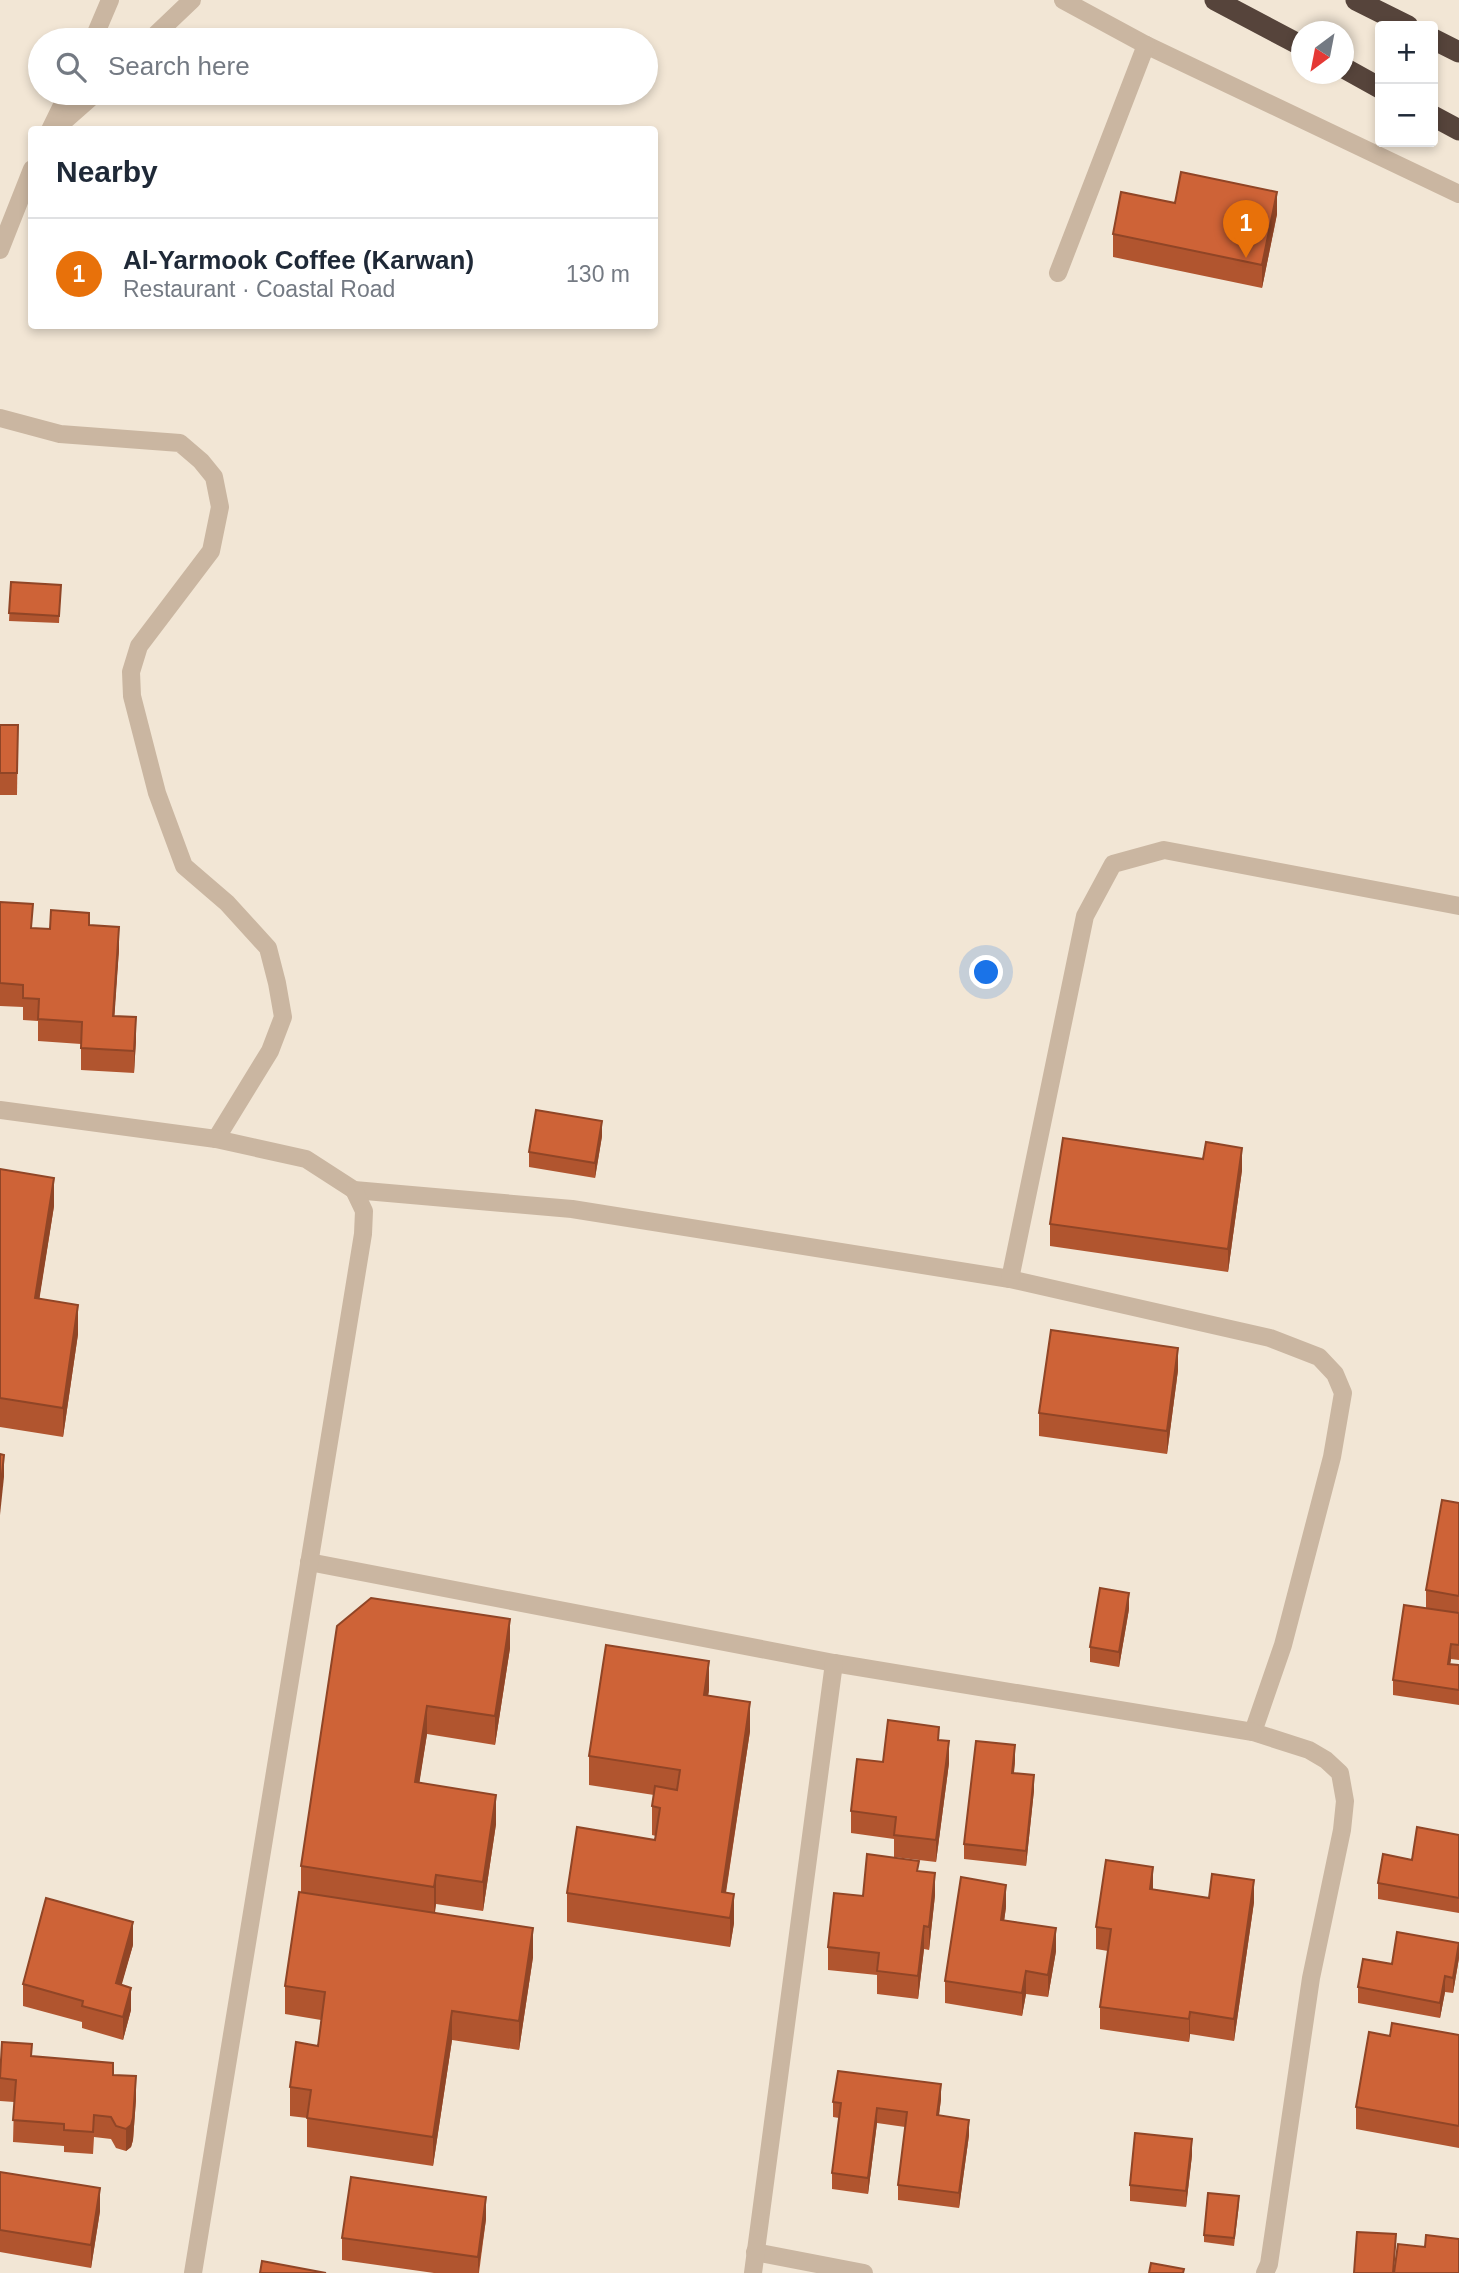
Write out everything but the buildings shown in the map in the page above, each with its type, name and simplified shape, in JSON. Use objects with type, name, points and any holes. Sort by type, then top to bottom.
[{"type":"highway","points":[[1215,0],[1291,41]]},
{"type":"highway","points":[[1356,0],[1398,21]]},
{"type":"highway","points":[[1438,42],[1459,52]]},
{"type":"highway","points":[[1354,74],[1375,85]]},
{"type":"highway","points":[[1438,119],[1459,130]]},
{"type":"street","points":[[98,28],[110,0]]},
{"type":"street","points":[[163,28],[192,0]]},
{"type":"street","points":[[1063,0],[1146,45],[1459,194]]},
{"type":"street","points":[[1059,273],[1146,45]]},
{"type":"street","points":[[54,126],[63,105]]},
{"type":"street","points":[[57,126],[82,105]]},
{"type":"street","points":[[0,250],[28,179]]},
{"type":"street","points":[[0,418],[60,434],[180,443],[201,461],[214,477],[220,507],[211,551],[139,646],[131,672],[132,696],[157,793],[184,866],[227,903],[268,947],[279,994],[283,1017],[270,1051],[216,1139]]},
{"type":"street","points":[[1010,1279],[1085,916],[1113,864],[1164,850],[1459,906]]},
{"type":"street","points":[[0,1110],[216,1139],[306,1159],[354,1190],[572,1209],[1010,1279],[1270,1338],[1319,1357],[1335,1374],[1343,1393],[1332,1457],[1283,1645],[1254,1732]]},
{"type":"street","points":[[193,2273],[363,1234],[364,1211],[354,1190]]},
{"type":"street","points":[[309,1562],[834,1663],[1254,1732],[1309,1750],[1326,1760],[1340,1773],[1345,1801],[1342,1830],[1311,1978],[1269,2263],[1265,2273]]},
{"type":"street","points":[[752,2273],[834,1663]]},
{"type":"street","points":[[755,2252],[864,2273]]},
{"type":"place","name":"Al-Yarmook Coffee (Karwan)","points":[[1246,258]]}]
